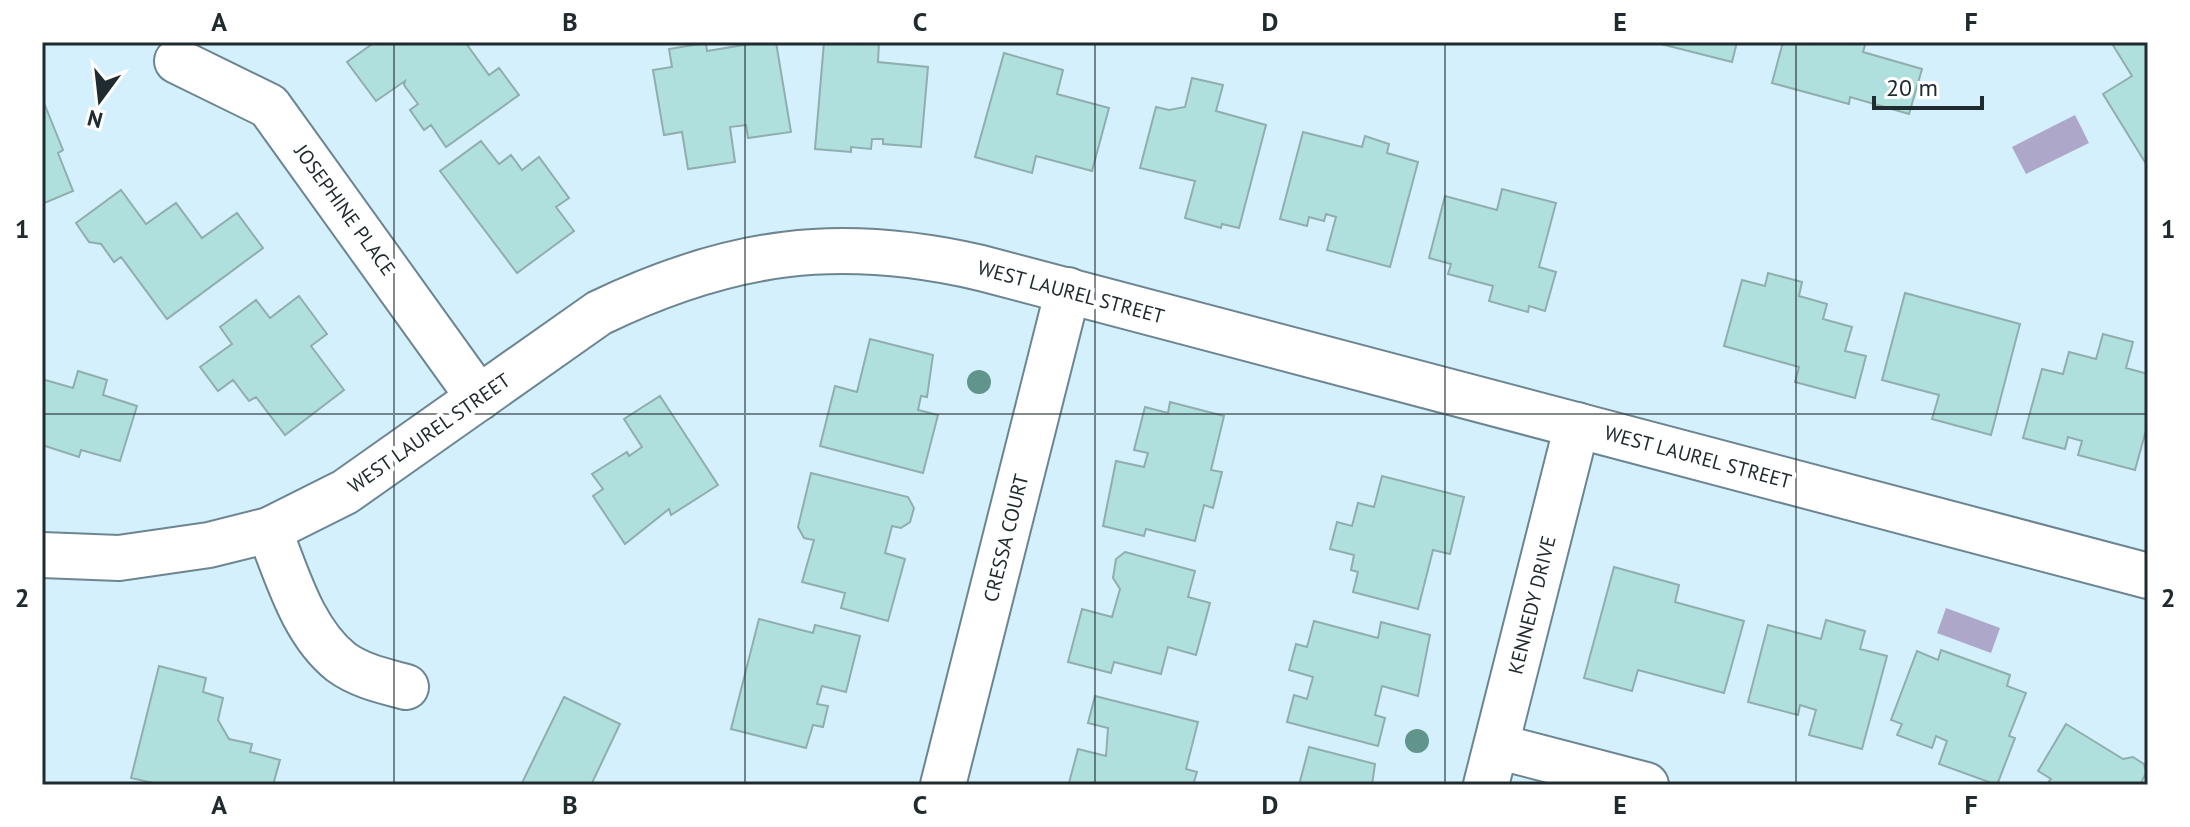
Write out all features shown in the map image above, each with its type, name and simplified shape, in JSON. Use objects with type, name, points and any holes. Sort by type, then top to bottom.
[{"type":"street","name":"JOSEPHINE PLACE","points":[[177,61],[269,106],[479,398]]},
{"type":"street","name":"WEST LAUREL STREET","points":[[42,555],[119,558],[209,545],[269,530],[345,492],[599,313],[699,271],[753,258],[805,251],[869,250],[915,254],[1068,290],[2148,576]]},
{"type":"street","name":"CRESSA COURT","points":[[943,785],[1068,290]]},
{"type":"street","name":"KENNEDY DRIVE","points":[[1491,765],[1577,425]]},
{"type":"street","points":[[269,530],[299,605],[314,632],[341,662],[370,677],[406,687]]},
{"type":"street","points":[[1491,765],[1646,785]]},
{"type":"shaded area","points":[[2075,115],[2089,143],[2026,174],[2012,147]]},
{"type":"shaded area","points":[[1946,608],[2000,628],[1991,653],[1937,633]]},
{"type":"building","points":[[375,42],[465,42],[489,75],[499,68],[519,95],[446,147],[431,125],[424,130],[410,110],[418,104],[404,85],[405,81],[376,101],[347,62]]},
{"type":"building","points":[[776,42],[791,132],[748,138],[746,125],[730,127],[735,162],[688,169],[682,132],[664,135],[653,70],[672,67],[669,49],[706,43],[707,51]]},
{"type":"building","points":[[824,42],[879,42],[878,62],[928,67],[921,147],[883,144],[883,139],[872,139],[871,149],[851,147],[851,152],[815,149]]},
{"type":"building","points":[[1653,42],[1737,42],[1732,62]]},
{"type":"building","points":[[1783,42],[1866,42],[1863,52],[1922,69],[1909,114],[1850,97],[1849,104],[1772,83]]},
{"type":"building","points":[[2111,42],[2148,42],[2148,167],[2103,94],[2132,76]]},
{"type":"building","points":[[1004,53],[1063,70],[1057,94],[1109,108],[1092,171],[1036,156],[1032,173],[975,157]]},
{"type":"building","points":[[1192,78],[1223,85],[1216,111],[1266,125],[1239,228],[1222,224],[1221,228],[1185,218],[1195,181],[1140,168],[1156,107],[1169,110],[1185,107]]},
{"type":"building","points":[[42,98],[63,150],[58,153],[73,191],[42,204]]},
{"type":"building","points":[[1303,132],[1362,147],[1365,136],[1389,144],[1387,153],[1418,162],[1390,267],[1327,250],[1336,217],[1326,214],[1324,221],[1309,217],[1307,226],[1280,219]]},
{"type":"building","points":[[481,141],[499,164],[511,155],[522,170],[539,157],[569,198],[556,207],[574,231],[517,273],[440,171]]},
{"type":"building","points":[[1502,189],[1556,203],[1539,267],[1556,272],[1545,311],[1529,306],[1528,312],[1489,301],[1493,286],[1448,274],[1451,264],[1429,258],[1445,196],[1497,210]]},
{"type":"building","points":[[121,190],[146,224],[176,203],[202,238],[237,213],[263,248],[167,319],[121,257],[114,262],[101,244],[89,242],[76,223]]},
{"type":"building","points":[[1768,273],[1802,282],[1799,296],[1827,304],[1823,319],[1852,327],[1845,351],[1866,356],[1855,398],[1795,382],[1799,367],[1724,346],[1742,280],[1765,286]]},
{"type":"building","points":[[1905,293],[2020,324],[1991,435],[1932,419],[1939,395],[1882,380]]},
{"type":"building","points":[[299,296],[327,334],[311,346],[344,390],[285,435],[256,397],[249,401],[233,380],[218,391],[200,367],[232,344],[220,327],[256,300],[270,318]]},
{"type":"building","points":[[2103,334],[2133,342],[2126,368],[2148,374],[2148,423],[2135,470],[2078,455],[2082,441],[2068,437],[2065,449],[2023,438],[2042,369],[2063,374],[2069,352],[2096,359]]},
{"type":"building","points":[[870,339],[933,355],[927,397],[921,396],[918,410],[938,415],[923,473],[820,446],[835,386],[857,392]]},
{"type":"building","points":[[78,371],[107,380],[103,395],[137,406],[120,461],[81,450],[79,457],[42,445],[42,379],[73,388]]},
{"type":"building","points":[[660,396],[718,485],[671,515],[669,509],[625,544],[593,496],[603,489],[592,474],[627,452],[629,456],[642,447],[624,419]]},
{"type":"building","points":[[1170,402],[1224,416],[1211,470],[1222,472],[1213,508],[1204,505],[1195,541],[1146,529],[1144,536],[1103,526],[1116,461],[1144,467],[1148,453],[1134,450],[1145,407],[1168,413]]},
{"type":"building","points":[[811,473],[908,497],[914,508],[910,522],[901,528],[892,526],[885,553],[905,559],[888,621],[841,608],[845,593],[802,582],[814,540],[804,538],[798,527]]},
{"type":"building","points":[[1382,476],[1464,497],[1450,554],[1433,550],[1418,609],[1353,592],[1358,572],[1351,570],[1354,555],[1330,549],[1337,522],[1352,526],[1358,503],[1374,507]]},
{"type":"building","points":[[1125,552],[1195,571],[1188,597],[1210,603],[1196,655],[1168,647],[1161,674],[1114,662],[1111,673],[1068,662],[1082,609],[1112,617],[1120,589],[1113,578],[1116,559]]},
{"type":"building","points":[[1614,567],[1679,585],[1675,602],[1744,621],[1724,693],[1638,670],[1632,691],[1584,678]]},
{"type":"building","points":[[759,619],[813,633],[815,625],[860,636],[846,692],[822,686],[817,704],[828,706],[823,727],[813,725],[806,748],[731,729]]},
{"type":"building","points":[[1826,620],[1865,631],[1860,649],[1887,656],[1862,749],[1809,735],[1816,710],[1800,705],[1798,715],[1748,702],[1768,625],[1821,639]]},
{"type":"building","points":[[1314,621],[1378,638],[1381,622],[1430,635],[1418,696],[1382,686],[1375,715],[1385,718],[1378,746],[1287,722],[1294,695],[1307,699],[1313,677],[1289,670],[1296,644],[1307,647]]},
{"type":"building","points":[[1941,650],[2010,675],[2007,686],[2026,693],[2009,736],[2015,738],[1997,785],[1939,764],[1947,741],[1936,736],[1932,748],[1897,735],[1902,724],[1891,720],[1917,651],[1938,660]]},
{"type":"building","points":[[159,666],[206,678],[203,692],[223,698],[218,720],[229,739],[252,744],[250,752],[280,760],[273,785],[162,785],[131,778]]},
{"type":"building","points":[[1095,696],[1198,722],[1186,769],[1197,772],[1193,785],[1069,783],[1078,749],[1106,756],[1108,728],[1088,723]]},
{"type":"building","points":[[564,697],[620,724],[591,785],[521,785]]},
{"type":"building","points":[[2066,724],[2123,759],[2133,757],[2144,764],[2146,773],[2140,785],[2046,785],[2051,779],[2038,771]]},
{"type":"building","points":[[1309,747],[1375,764],[1372,785],[1299,785]]}]
